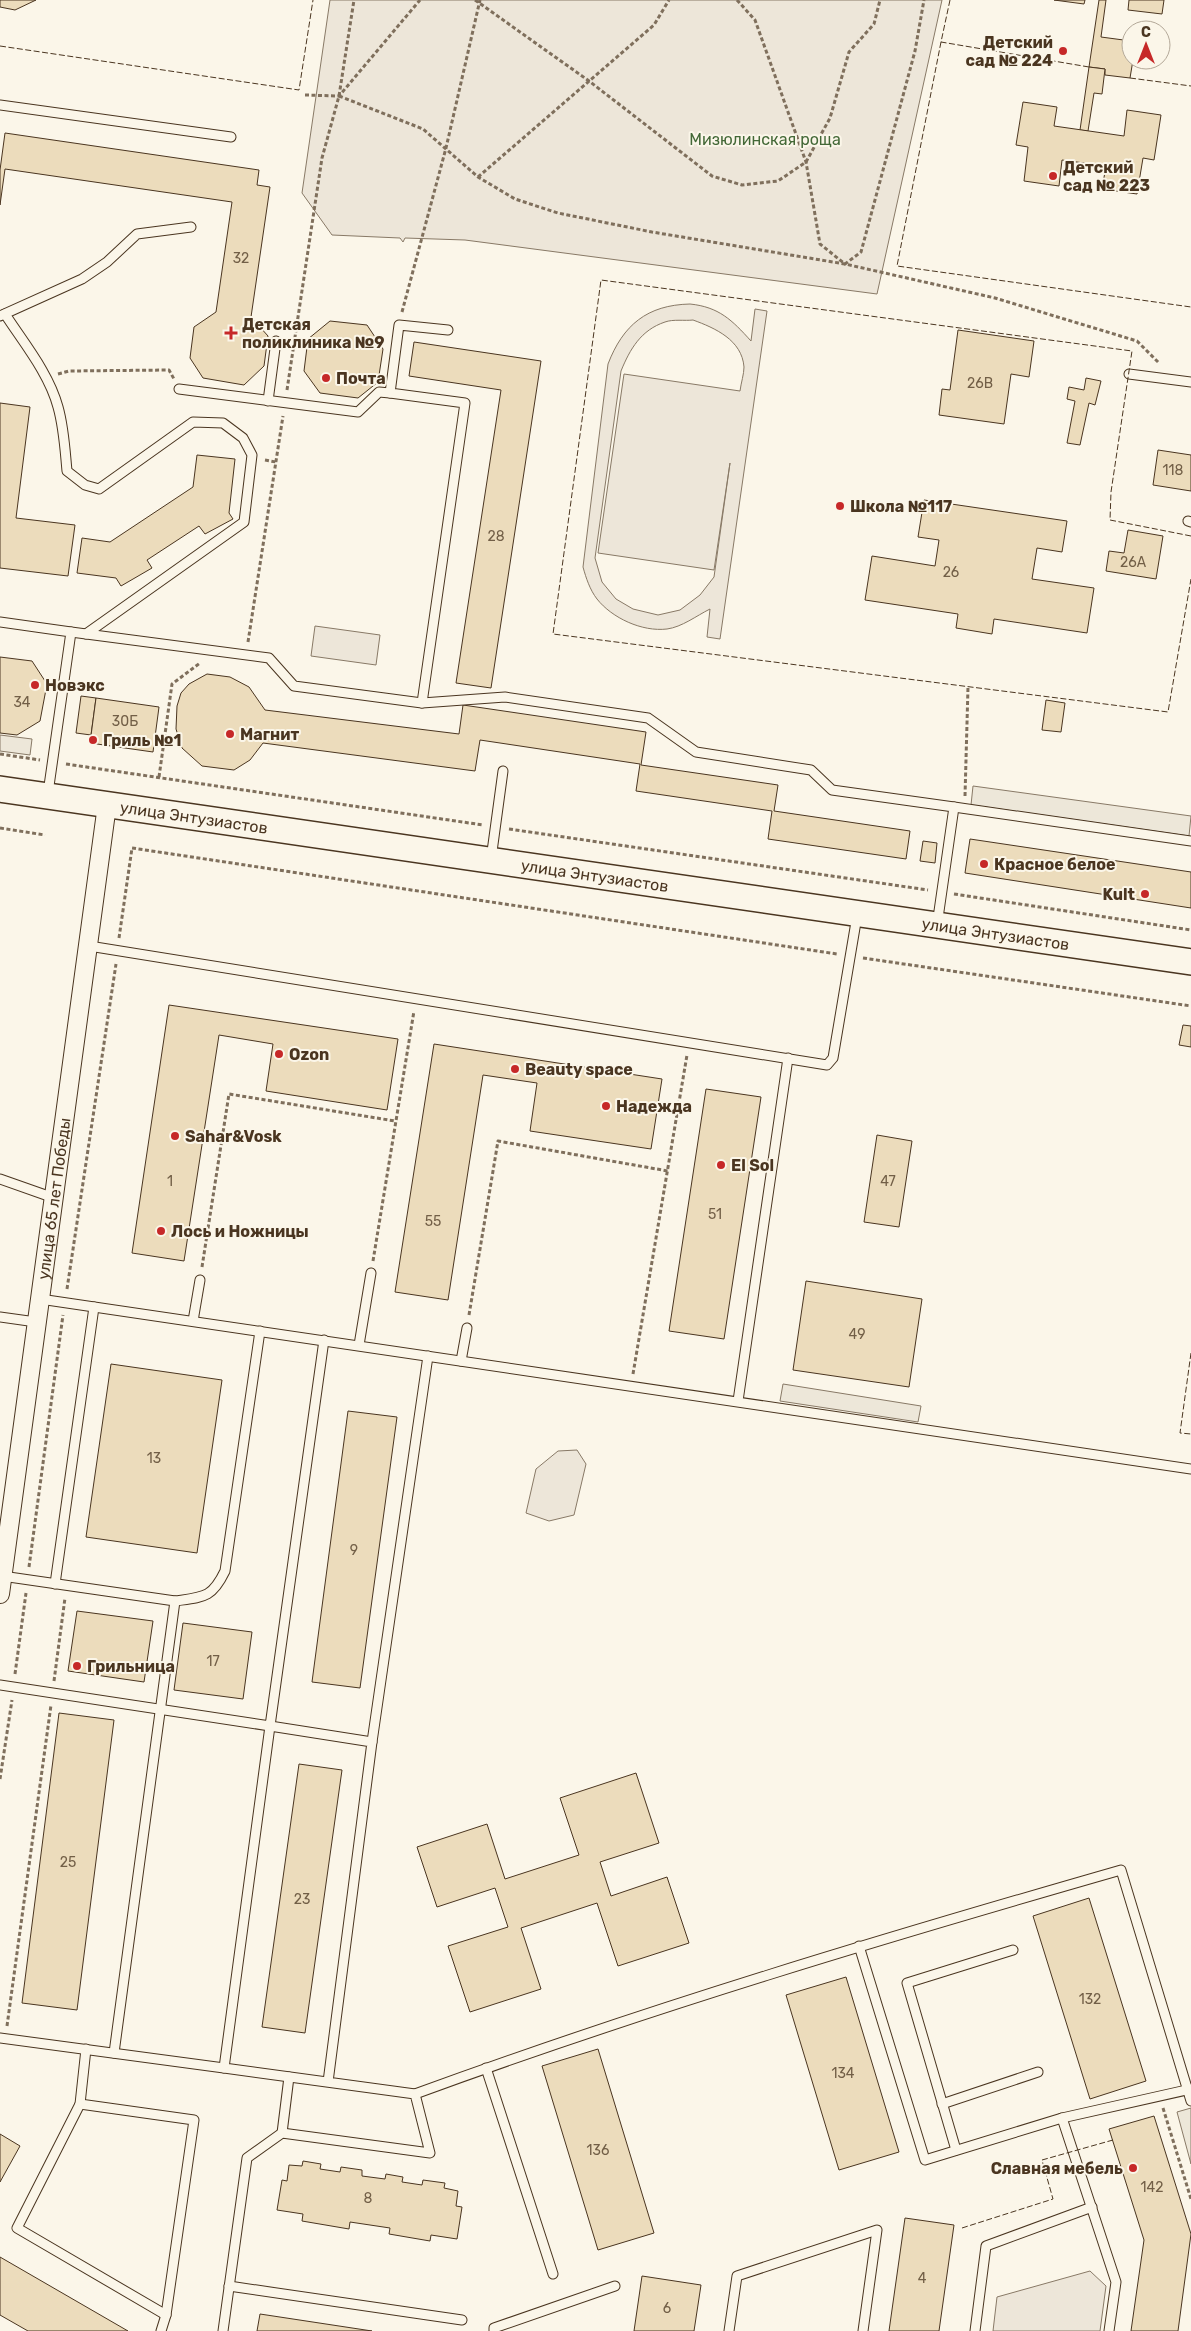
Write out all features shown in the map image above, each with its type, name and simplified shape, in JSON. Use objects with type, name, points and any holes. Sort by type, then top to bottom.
[{"type":"street","name":"улица Энтузиастов","points":[[0,789],[1191,962]]},
{"type":"street","name":"улица 65 лет Победы","points":[[1,1585],[108,805]]},
{"type":"lane","points":[[0,105],[231,137]]},
{"type":"lane","points":[[86,634],[244,522],[252,455],[243,438],[223,423],[193,422],[99,489],[84,485],[67,471],[58,405],[46,378],[2,315],[82,279],[107,262],[137,234],[191,227]]},
{"type":"lane","points":[[390,393],[399,325],[448,330]]},
{"type":"lane","points":[[268,400],[276,341]]},
{"type":"lane","points":[[1129,374],[1191,382]]},
{"type":"lane","points":[[179,389],[358,412],[379,392],[465,403],[422,703]]},
{"type":"lane","points":[[0,622],[269,658],[294,686],[422,703],[505,697],[648,718],[696,752],[811,770],[832,790],[1191,841]]},
{"type":"lane","points":[[48,796],[71,632]]},
{"type":"lane","points":[[491,860],[503,771]]},
{"type":"lane","points":[[937,925],[954,807]]},
{"type":"lane","points":[[89,946],[827,1064],[834,1058],[857,913]]},
{"type":"lane","points":[[738,1401],[788,1058]]},
{"type":"lane","points":[[0,1179],[54,1198]]},
{"type":"lane","points":[[359,1345],[371,1273]]},
{"type":"lane","points":[[193,1321],[200,1280]]},
{"type":"lane","points":[[40,1299],[1191,1468]]},
{"type":"lane","points":[[55,1584],[94,1307]]},
{"type":"lane","points":[[0,1317],[36,1322]]},
{"type":"lane","points":[[461,1360],[467,1328]]},
{"type":"lane","points":[[1,1585],[67,1585],[175,1601],[198,1598],[216,1589],[225,1571],[260,1331]]},
{"type":"lane","points":[[224,2068],[324,1340]]},
{"type":"lane","points":[[328,2082],[372,1742],[428,1356]]},
{"type":"lane","points":[[114,2053],[175,1601]]},
{"type":"lane","points":[[0,1685],[372,1742]]},
{"type":"lane","points":[[2,2038],[415,2094],[486,2068],[858,1946],[1121,1870],[1189,2089],[1191,2101]]},
{"type":"lane","points":[[858,1946],[925,2160],[1062,2118],[1189,2089]]},
{"type":"lane","points":[[956,2150],[907,1983],[1014,1950]]},
{"type":"lane","points":[[86,2049],[80,2104],[17,2228],[166,2315]]},
{"type":"lane","points":[[486,2068],[553,2274]]},
{"type":"lane","points":[[942,2104],[1038,2072]]},
{"type":"lane","points":[[282,2133],[289,2077]]},
{"type":"lane","points":[[223,2331],[247,2158],[282,2133],[430,2153],[415,2094]]},
{"type":"lane","points":[[80,2104],[194,2120],[166,2315],[161,2331]]},
{"type":"lane","points":[[1062,2118],[1116,2282],[1110,2331]]},
{"type":"lane","points":[[975,2331],[986,2246],[1092,2207]]},
{"type":"lane","points":[[729,2331],[738,2276],[877,2230],[863,2331]]},
{"type":"lane","points":[[229,2286],[462,2320]]},
{"type":"lane","points":[[494,2331],[494,2328],[615,2286]]},
{"type":"path","points":[[246,655],[322,158],[339,96],[354,0]]},
{"type":"path","points":[[339,96],[420,0]]},
{"type":"path","points":[[475,0],[480,1],[589,81],[712,176],[742,185],[778,181],[806,162],[830,118],[849,52],[874,24],[880,0]]},
{"type":"path","points":[[478,177],[654,25],[669,0]]},
{"type":"path","points":[[737,0],[755,20],[806,162],[820,244],[845,264]]},
{"type":"path","points":[[845,264],[861,252],[915,51],[924,0]]},
{"type":"path","points":[[399,325],[446,148],[480,1]]},
{"type":"path","points":[[304,94],[339,96],[423,129],[478,177],[515,199],[558,213],[652,232],[845,264],[995,298],[1137,341],[1175,379]]},
{"type":"path","points":[[46,378],[69,371],[169,370],[179,389]]},
{"type":"path","points":[[159,777],[172,684],[215,651]]},
{"type":"path","points":[[964,808],[968,687]]},
{"type":"path","points":[[0,754],[1191,930]]},
{"type":"path","points":[[0,828],[46,834]]},
{"type":"path","points":[[132,848],[1191,1006]]},
{"type":"path","points":[[371,1273],[416,998]]},
{"type":"path","points":[[632,1386],[689,1042]]},
{"type":"path","points":[[200,1280],[229,1094],[395,1122]]},
{"type":"path","points":[[467,1328],[498,1141],[668,1171]]},
{"type":"path","points":[[2,2038],[67,1585]]},
{"type":"path","points":[[1159,2095],[1191,2199]]},
{"type":"green space","name":"Мизюлинская роща","points":[[330,0],[942,0],[877,294],[465,240],[405,238],[403,242],[400,238],[332,235],[302,193]]},
{"type":"green space","points":[[690,304],[717,311],[738,327],[751,341],[755,309],[767,311],[720,639],[707,637],[710,609],[684,624],[667,629],[638,626],[619,618],[603,606],[592,592],[583,567],[608,364],[621,338],[638,320],[661,308]],"holes":[[[675,320],[693,320],[726,336],[738,349],[744,367],[740,391],[624,374],[598,553],[714,570],[730,463],[714,577],[700,595],[680,610],[658,615],[633,609],[616,599],[602,582],[595,558],[621,371],[637,341],[649,330],[668,321]]]},
{"type":"green space","points":[[315,626],[380,635],[376,665],[311,656]]},
{"type":"green space","points":[[577,1450],[586,1464],[574,1515],[549,1521],[526,1513],[536,1469],[558,1451]]},
{"type":"green space","points":[[1090,2271],[1106,2286],[1100,2331],[993,2331],[997,2297]]},
{"type":"shaded area","points":[[0,735],[32,739],[30,755],[0,751]]},
{"type":"shaded area","points":[[973,786],[1191,816],[1189,836],[971,805]]},
{"type":"shaded area","points":[[783,1384],[921,1406],[918,1422],[780,1401]]},
{"type":"shaded area","points":[[1191,2108],[1191,2164],[1177,2112]]},
{"type":"building","points":[[0,0],[36,0],[15,10],[0,7]]},
{"type":"building","points":[[1054,0],[1085,0],[1084,4]]},
{"type":"building","points":[[1099,0],[1106,0],[1101,37],[1121,40],[1121,70],[1131,70],[1130,78],[1105,75],[1105,69],[1089,67]]},
{"type":"building","points":[[1129,0],[1164,0],[1162,14],[1128,10]]},
{"type":"building","points":[[1089,67],[1105,69],[1102,94],[1094,93],[1088,131],[1080,130]]},
{"type":"building","points":[[1023,102],[1057,107],[1054,126],[1124,136],[1127,110],[1161,115],[1154,160],[1143,158],[1137,194],[1102,189],[1106,166],[1062,160],[1059,186],[1024,181],[1028,147],[1016,145]]},
{"type":"building","points":[[5,133],[259,170],[257,185],[270,187],[251,317],[268,336],[264,366],[244,385],[203,378],[190,358],[194,327],[216,312],[232,202],[5,169],[0,205],[0,170]]},
{"type":"building","points":[[330,321],[367,325],[383,349],[378,382],[358,398],[320,393],[304,371],[308,339]]},
{"type":"building","points":[[958,330],[1034,341],[1029,377],[1011,374],[1004,424],[939,415],[942,389],[950,390]]},
{"type":"building","points":[[414,342],[541,361],[491,688],[456,683],[501,390],[409,376]]},
{"type":"building","points":[[1086,378],[1101,381],[1095,405],[1089,403],[1080,445],[1067,443],[1075,401],[1067,399],[1069,387],[1084,390]]},
{"type":"building","points":[[0,403],[30,407],[16,518],[75,525],[68,576],[0,568]]},
{"type":"building","points":[[1158,450],[1191,455],[1191,491],[1153,485]]},
{"type":"building","points":[[197,455],[235,459],[229,513],[233,519],[205,534],[199,526],[147,560],[152,568],[121,586],[116,578],[77,573],[82,538],[110,542],[193,487]]},
{"type":"building","points":[[924,500],[1067,521],[1062,552],[1037,548],[1032,579],[1094,588],[1087,633],[994,619],[992,634],[956,628],[958,614],[865,600],[872,556],[935,566],[939,540],[918,537]]},
{"type":"building","points":[[1128,530],[1163,536],[1156,579],[1106,571],[1109,551],[1124,553]]},
{"type":"building","points":[[0,657],[32,661],[47,684],[40,721],[17,735],[0,733]]},
{"type":"building","points":[[207,674],[230,677],[249,687],[265,710],[459,734],[463,705],[646,732],[641,765],[778,785],[774,811],[910,831],[906,859],[768,839],[772,811],[636,791],[640,764],[480,740],[475,771],[263,743],[250,760],[234,770],[202,766],[182,748],[176,729],[177,706],[181,693],[189,684]]},
{"type":"building","points":[[81,696],[96,698],[91,735],[76,733]]},
{"type":"building","points":[[96,698],[159,707],[153,752],[90,743]]},
{"type":"building","points":[[1046,700],[1065,703],[1061,732],[1042,730]]},
{"type":"building","points":[[970,839],[1191,872],[1191,908],[965,873]]},
{"type":"building","points":[[923,841],[937,843],[935,863],[920,861]]},
{"type":"building","points":[[169,1005],[398,1039],[387,1110],[266,1091],[273,1044],[219,1035],[184,1261],[132,1253]]},
{"type":"building","points":[[1183,1025],[1191,1026],[1191,1047],[1179,1045]]},
{"type":"building","points":[[434,1044],[662,1079],[651,1149],[530,1131],[537,1083],[483,1075],[448,1300],[395,1292]]},
{"type":"building","points":[[706,1089],[761,1097],[724,1339],[669,1331]]},
{"type":"building","points":[[877,1135],[912,1141],[899,1227],[864,1222]]},
{"type":"building","points":[[806,1281],[922,1299],[909,1387],[793,1370]]},
{"type":"building","points":[[111,1364],[222,1380],[197,1553],[86,1537]]},
{"type":"building","points":[[348,1411],[397,1417],[360,1688],[312,1682]]},
{"type":"building","points":[[77,1611],[153,1621],[144,1682],[68,1671]]},
{"type":"building","points":[[183,1623],[252,1632],[243,1699],[174,1690]]},
{"type":"building","points":[[59,1713],[114,1720],[77,2010],[22,2003]]},
{"type":"building","points":[[299,1764],[342,1770],[305,2033],[262,2027]]},
{"type":"building","points":[[636,1773],[659,1843],[600,1862],[611,1896],[667,1877],[689,1943],[618,1966],[597,1903],[521,1928],[541,1989],[470,2012],[448,1946],[508,1927],[495,1888],[437,1907],[417,1847],[487,1824],[505,1879],[579,1855],[560,1798]]},
{"type":"building","points":[[1089,1898],[1146,2081],[1090,2099],[1033,1916]]},
{"type":"building","points":[[846,1977],[899,2152],[839,2170],[786,1995]]},
{"type":"building","points":[[598,2049],[654,2233],[598,2250],[542,2066]]},
{"type":"building","points":[[1154,2116],[1191,2234],[1178,2331],[1131,2331],[1144,2240],[1109,2129]]},
{"type":"building","points":[[0,2134],[20,2146],[0,2182]]},
{"type":"building","points":[[303,2161],[321,2164],[320,2169],[340,2172],[341,2167],[362,2170],[362,2176],[385,2179],[386,2174],[403,2177],[402,2182],[422,2185],[423,2180],[445,2183],[444,2188],[458,2191],[456,2206],[462,2207],[457,2239],[431,2235],[430,2241],[389,2234],[390,2228],[350,2222],[349,2229],[302,2221],[303,2214],[277,2210],[282,2180],[287,2181],[289,2165],[302,2166]]},
{"type":"building","points":[[905,2218],[954,2225],[939,2331],[889,2331]]},
{"type":"building","points":[[0,2257],[128,2331],[28,2331],[0,2315]]},
{"type":"building","points":[[642,2276],[701,2285],[694,2331],[634,2331]]},
{"type":"building","points":[[260,2314],[372,2331],[257,2331]]},
{"type":"fence","points":[[0,46],[299,90],[313,0]]},
{"type":"fence","points":[[950,0],[941,42],[1089,67]]},
{"type":"fence","points":[[941,42],[897,266],[1191,307]]},
{"type":"fence","points":[[1130,78],[1191,86]]},
{"type":"fence","points":[[1191,536],[1110,520],[1111,492],[1132,351],[601,280],[553,634],[1168,712],[1191,579]]},
{"type":"fence","points":[[1191,1353],[1180,1433],[1191,1434]]},
{"type":"fence","points":[[962,2228],[1053,2199],[1042,2160],[1113,2140]]},
{"type":"place","name":"Детский сад № 224","points":[[1063,51]]},
{"type":"place","name":"Детский сад № 223","points":[[1053,176]]},
{"type":"place","name":"Детская поликлиника №9","points":[[231,333]]},
{"type":"place","name":"Почта","points":[[326,378]]},
{"type":"place","name":"Школа №117","points":[[840,506]]},
{"type":"place","name":"Новэкс","points":[[35,685]]},
{"type":"place","name":"Магнит","points":[[230,734]]},
{"type":"place","name":"Гриль №1","points":[[93,740]]},
{"type":"place","name":"Красное белое","points":[[984,864]]},
{"type":"place","name":"Kult","points":[[1145,894]]},
{"type":"place","name":"Ozon","points":[[279,1054]]},
{"type":"place","name":"Beauty space","points":[[515,1069]]},
{"type":"place","name":"Надежда","points":[[606,1106]]},
{"type":"place","name":"Sahar&Vosk","points":[[175,1136]]},
{"type":"place","name":"El Sol","points":[[721,1165]]},
{"type":"place","name":"Лось и Ножницы","points":[[161,1231]]},
{"type":"place","name":"Грильница","points":[[77,1666]]},
{"type":"place","name":"Славная мебель","points":[[1133,2168]]}]
